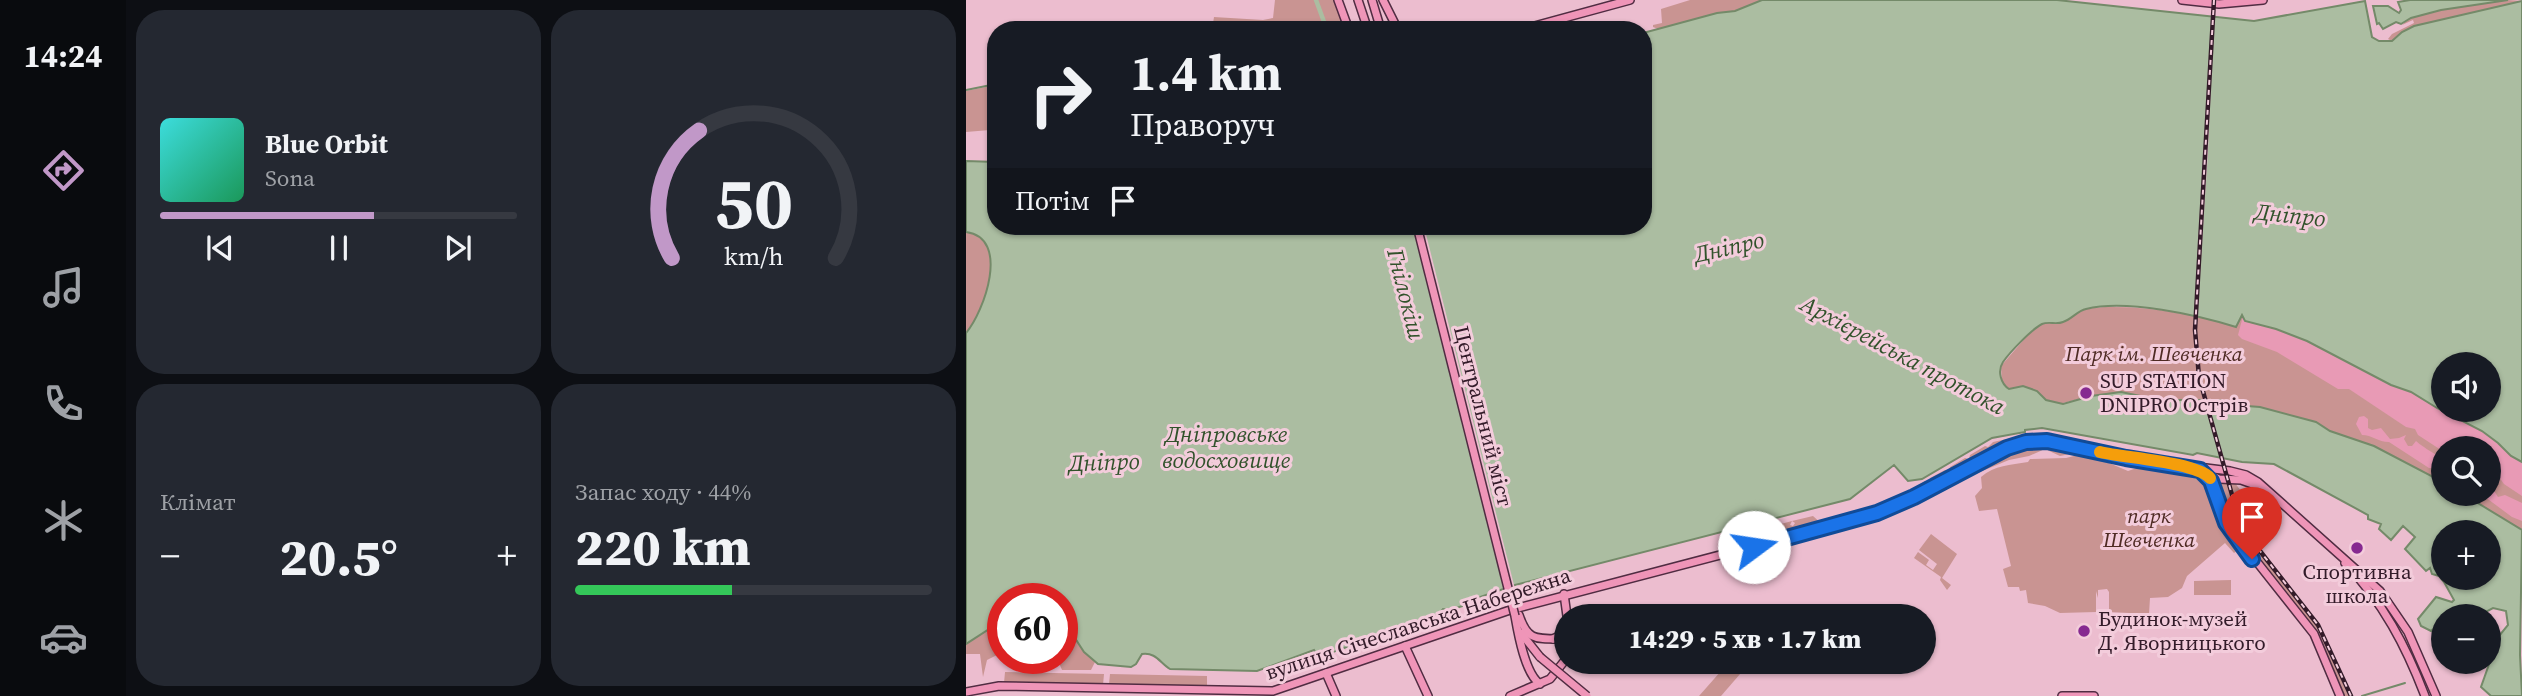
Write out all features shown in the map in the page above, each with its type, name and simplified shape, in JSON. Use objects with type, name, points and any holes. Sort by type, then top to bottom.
[{"type":"main road","points":[[1338,0],[1346,21]]},
{"type":"main road","points":[[1356,0],[1363,21]]},
{"type":"main road","points":[[1372,0],[1378,21]]},
{"type":"main road","points":[[1382,0],[1393,21]]},
{"type":"main road","points":[[1553,21],[1630,0]]},
{"type":"main road","points":[[2182,0],[2219,4],[2263,0]]},
{"type":"main road","points":[[2215,0],[2228,0]]},
{"type":"main road","name":"Центральний міст","points":[[1421,235],[1517,615]]},
{"type":"main road","name":"вулиця Січеславська Набережна","points":[[966,692],[999,686],[1269,694],[1504,611],[1863,518],[1904,502],[2000,450],[2023,442],[2052,442],[2126,458],[2189,466],[2210,474]]},
{"type":"main road","name":"вулиця Січеславська Набережна","points":[[2189,466],[2210,474]]},
{"type":"main road","points":[[2340,696],[2314,634],[2230,529],[2221,512],[2210,474],[2255,485],[2347,565],[2383,601],[2419,655],[2436,696]]},
{"type":"main road","points":[[2215,492],[2218,481],[2228,477]]},
{"type":"main road","points":[[1564,594],[1565,604]]},
{"type":"main road","points":[[2383,601],[2425,696]]},
{"type":"main road","points":[[1517,615],[1529,635],[1552,639]]},
{"type":"main road","points":[[1517,615],[1528,642],[1540,657],[1587,696]]},
{"type":"main road","points":[[1511,695],[1526,682],[1525,658],[1517,615]]},
{"type":"main road","points":[[1405,646],[1428,696]]},
{"type":"main road","points":[[2410,659],[2413,653],[2419,655]]},
{"type":"main road","points":[[1525,658],[1533,678],[1540,684]]},
{"type":"main road","points":[[1326,673],[1336,696]]},
{"type":"main road","points":[[1511,695],[1540,684],[1554,674]]},
{"type":"main road","points":[[2062,696],[2094,696]]},
{"type":"green space","points":[[1275,0],[1335,0],[1343,21],[1213,21],[1214,17],[1263,20],[1273,18]]},
{"type":"green space","points":[[1690,0],[1762,0],[1735,11],[1717,13],[1661,30],[1653,27],[1662,23],[1661,9]]},
{"type":"green space","points":[[2508,0],[2522,1],[2414,26],[2392,41],[2388,39],[2392,34],[2414,23],[2413,20],[2402,25],[2422,14]]},
{"type":"green space","points":[[987,87],[987,130],[966,132],[966,91]]},
{"type":"green space","points":[[966,232],[980,237],[988,247],[991,261],[986,293],[966,333]]},
{"type":"green space","name":"Парк iм. Шевченка","points":[[2139,308],[2204,318],[2236,327],[2242,315],[2247,321],[2259,323],[2431,403],[2431,422],[2466,422],[2488,436],[2431,436],[2431,476],[2374,446],[2330,431],[2316,422],[2260,407],[2234,405],[2220,400],[2160,400],[2121,392],[2059,404],[2046,400],[2039,393],[2023,386],[2012,389],[2005,387],[2001,366],[2033,329],[2046,323],[2065,322],[2083,309]]},
{"type":"green space","points":[[2026,435],[2026,439],[1987,452],[1911,495],[1911,490],[1925,481],[1929,482],[1930,478],[1949,470],[1965,458],[1969,459],[1970,455],[1985,446]]},
{"type":"green space","points":[[2042,444],[2089,452],[2118,462],[2075,453],[2060,456],[2045,449],[1975,474],[1961,476],[2010,451]]},
{"type":"green space","name":"Парк iм. Шевченка","points":[[2501,447],[2522,462],[2522,530],[2483,506],[2501,506]]},
{"type":"green space","name":"парк Шевченка","points":[[2078,455],[2128,471],[2146,465],[2198,473],[2206,483],[2218,522],[2238,550],[2234,553],[2225,543],[2187,576],[2182,588],[2168,597],[2150,598],[2149,614],[2109,612],[2107,589],[2098,590],[2098,598],[2096,591],[2096,612],[2060,613],[2045,606],[2028,603],[2026,590],[2008,587],[2003,569],[2011,566],[1997,509],[1979,511],[1975,496],[1982,488],[1981,477],[1997,468],[2028,462],[2030,459]]},
{"type":"green space","points":[[2223,482],[2235,483],[2255,510],[2273,526],[2270,533],[2261,530],[2251,534],[2237,507],[2234,508],[2261,555],[2315,624],[2349,696],[2343,696],[2322,646],[2306,618],[2253,555],[2229,520],[2221,503],[2219,486]]},
{"type":"green space","points":[[1813,516],[1823,525],[1741,545],[1738,543],[1739,535],[1792,521]]},
{"type":"green space","points":[[1931,534],[1957,554],[1942,578],[1951,585],[1947,590],[1940,580],[1941,577],[1914,558],[1918,552],[1929,560],[1926,565],[1933,570],[1937,564],[1919,550]]},
{"type":"green space","points":[[2231,580],[2231,595],[2194,595],[2194,581]]},
{"type":"green space","points":[[987,630],[987,660],[983,677],[980,654],[966,654],[966,644]]},
{"type":"green space","points":[[1078,643],[1095,662],[1091,670],[1078,670]]},
{"type":"green space","points":[[1005,674],[1104,674],[1103,685],[1004,683]]},
{"type":"green space","points":[[1110,674],[1207,676],[1207,686],[1109,684]]},
{"type":"green space","points":[[1718,674],[1740,674],[1721,696],[1699,696]]},
{"type":"sand","points":[[2243,316],[2247,321],[2286,332],[2323,348],[2431,404],[2431,422],[2464,422],[2491,436],[2431,436],[2431,443],[2418,435],[2415,429],[2406,427],[2349,389],[2338,389],[2277,352],[2238,335]]},
{"type":"sand","points":[[2359,417],[2368,419],[2368,428],[2372,430],[2381,428],[2390,439],[2406,435],[2404,439],[2408,446],[2412,446],[2416,441],[2431,451],[2431,468],[2389,442],[2362,435],[2356,424]]},
{"type":"sand","points":[[2501,445],[2522,462],[2522,496],[2501,480]]},
{"type":"sand","points":[[2505,495],[2522,503],[2522,521],[2497,506],[2501,506],[2501,496]]},
{"type":"water","name":"Дніпровське водосховище","points":[[1762,0],[2057,0],[2254,21],[2365,1],[2372,37],[2379,41],[2392,41],[2414,26],[2522,1],[2522,462],[2501,446],[2501,436],[2489,436],[2464,422],[2501,422],[2501,352],[2431,352],[2431,404],[2307,341],[2245,321],[2242,315],[2236,327],[2182,313],[2141,307],[2103,306],[2080,311],[2063,322],[2045,323],[2038,327],[2006,358],[2000,373],[2009,389],[2023,386],[2037,391],[2046,400],[2063,404],[2091,396],[2121,392],[2160,400],[2220,400],[2234,405],[2260,407],[2316,422],[2330,431],[2374,446],[2431,476],[2431,506],[2483,506],[2522,530],[2522,696],[2491,696],[2481,687],[2486,674],[2501,674],[2501,634],[2508,625],[2506,611],[2501,610],[2501,604],[2431,604],[2431,631],[2421,626],[2418,619],[2436,597],[2452,602],[2454,600],[2448,590],[2501,590],[2501,520],[2431,520],[2431,571],[2430,568],[2426,571],[2405,549],[2415,537],[2403,526],[2391,540],[2379,529],[2381,524],[2368,519],[2368,515],[2274,464],[2242,462],[2197,453],[2193,455],[2042,428],[1992,438],[1922,479],[1908,481],[1894,465],[1850,499],[1515,585],[1477,598],[1478,601],[1450,610],[1443,609],[1439,614],[1330,653],[1314,650],[1257,671],[1170,669],[1154,656],[1147,654],[1142,654],[1131,667],[1098,664],[1078,643],[1078,583],[987,583],[987,630],[966,644],[966,333],[986,293],[991,261],[988,247],[980,237],[966,232],[966,161],[987,162],[987,235],[1652,235],[1652,31],[1717,13],[1735,11]]},
{"type":"water","points":[[2508,0],[2441,10],[2411,18],[2401,24],[2396,22],[2383,29],[2377,24],[2373,6],[2388,6],[2399,13],[2401,10],[2398,2]]},
{"type":"pier","points":[[2212,14],[2208,151],[2195,321],[2199,231]]},
{"type":"pier","points":[[1417,235],[1426,235],[1515,589],[1507,591]]},
{"type":"waterway","name":"Гнілокіш","points":[[1316,0],[1324,21]]},
{"type":"waterway","points":[[966,90],[987,86]]},
{"type":"waterway","points":[[2362,696],[2405,683]]},
{"type":"railway","points":[[2214,0],[2195,330],[2199,377],[2234,502],[2260,551],[2318,625],[2351,696]]},
{"type":"slow traffic","points":[[2100,452],[2189,466],[2210,478]]},
{"type":"place","name":"SUP STATION DNIPRO Острів","points":[[2086,393]]},
{"type":"place","name":"Спортивна школа","points":[[2357,548]]},
{"type":"place","name":"Будинок-музей Д. Яворницького","points":[[2084,631]]},
{"type":"route","points":[[1754,547],[1877,513],[1914,497],[2007,448],[2023,442],[2043,441],[2200,470],[2211,481],[2223,518],[2252,559]]},
{"type":"water label","name":"Дніпро","points":[[2290,215]]},
{"type":"water label","name":"Дніпро","points":[[1729,247]]},
{"type":"water label","name":"Архієрейська протока","points":[[1903,355]]},
{"type":"water label","name":"Дніпро","points":[[1104,462]]}]
